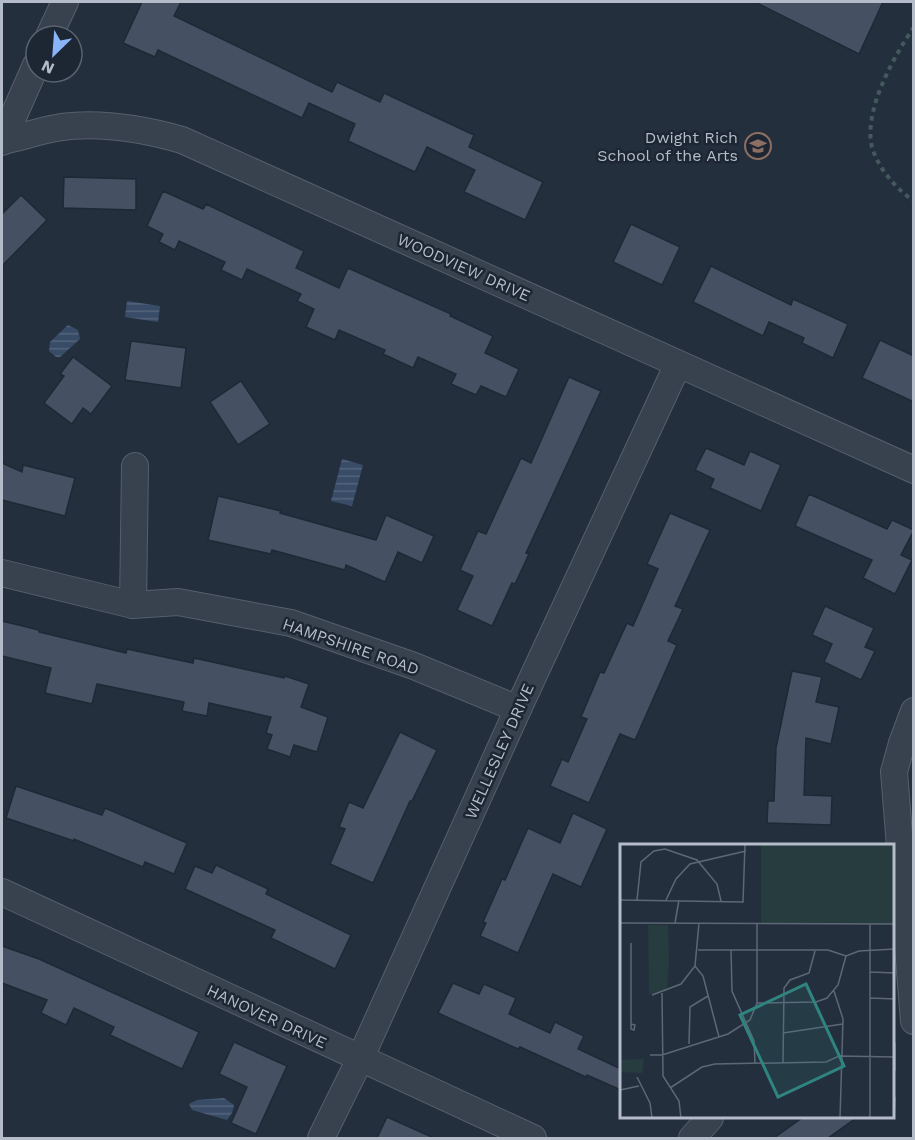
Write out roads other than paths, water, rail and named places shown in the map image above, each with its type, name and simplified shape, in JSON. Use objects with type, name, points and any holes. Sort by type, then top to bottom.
[{"type":"street","points":[[54,24],[64,2]]},
{"type":"street","points":[[2,142],[28,84]]},
{"type":"street","name":"WOODVIEW DRIVE","points":[[2,142],[58,127],[103,126],[145,130],[182,140],[914,470]]},
{"type":"street","name":"WELLESLEY DRIVE","points":[[321,1138],[360,1059],[518,709],[678,364]]},
{"type":"street","points":[[133,605],[135,466]]},
{"type":"street","name":"HAMPSHIRE ROAD","points":[[2,573],[133,605],[178,602],[291,623],[414,666],[518,709]]},
{"type":"street","points":[[914,711],[894,772],[914,1021]]},
{"type":"street","name":"HANOVER DRIVE","points":[[2,892],[533,1138]]},
{"type":"street","points":[[894,1008],[913,1003]]},
{"type":"street","points":[[692,1138],[709,1119]]},
{"type":"water","points":[[127,301],[160,306],[158,322],[125,317]]},
{"type":"water","points":[[68,325],[78,330],[80,339],[60,357],[56,357],[49,351],[50,342]]},
{"type":"water","points":[[342,459],[363,465],[352,506],[331,501]]},
{"type":"water","points":[[224,1098],[234,1105],[227,1120],[192,1110],[189,1104],[197,1100]]},
{"type":"place","name":"Dwight Rich School of the Arts","points":[[758,146]]}]
